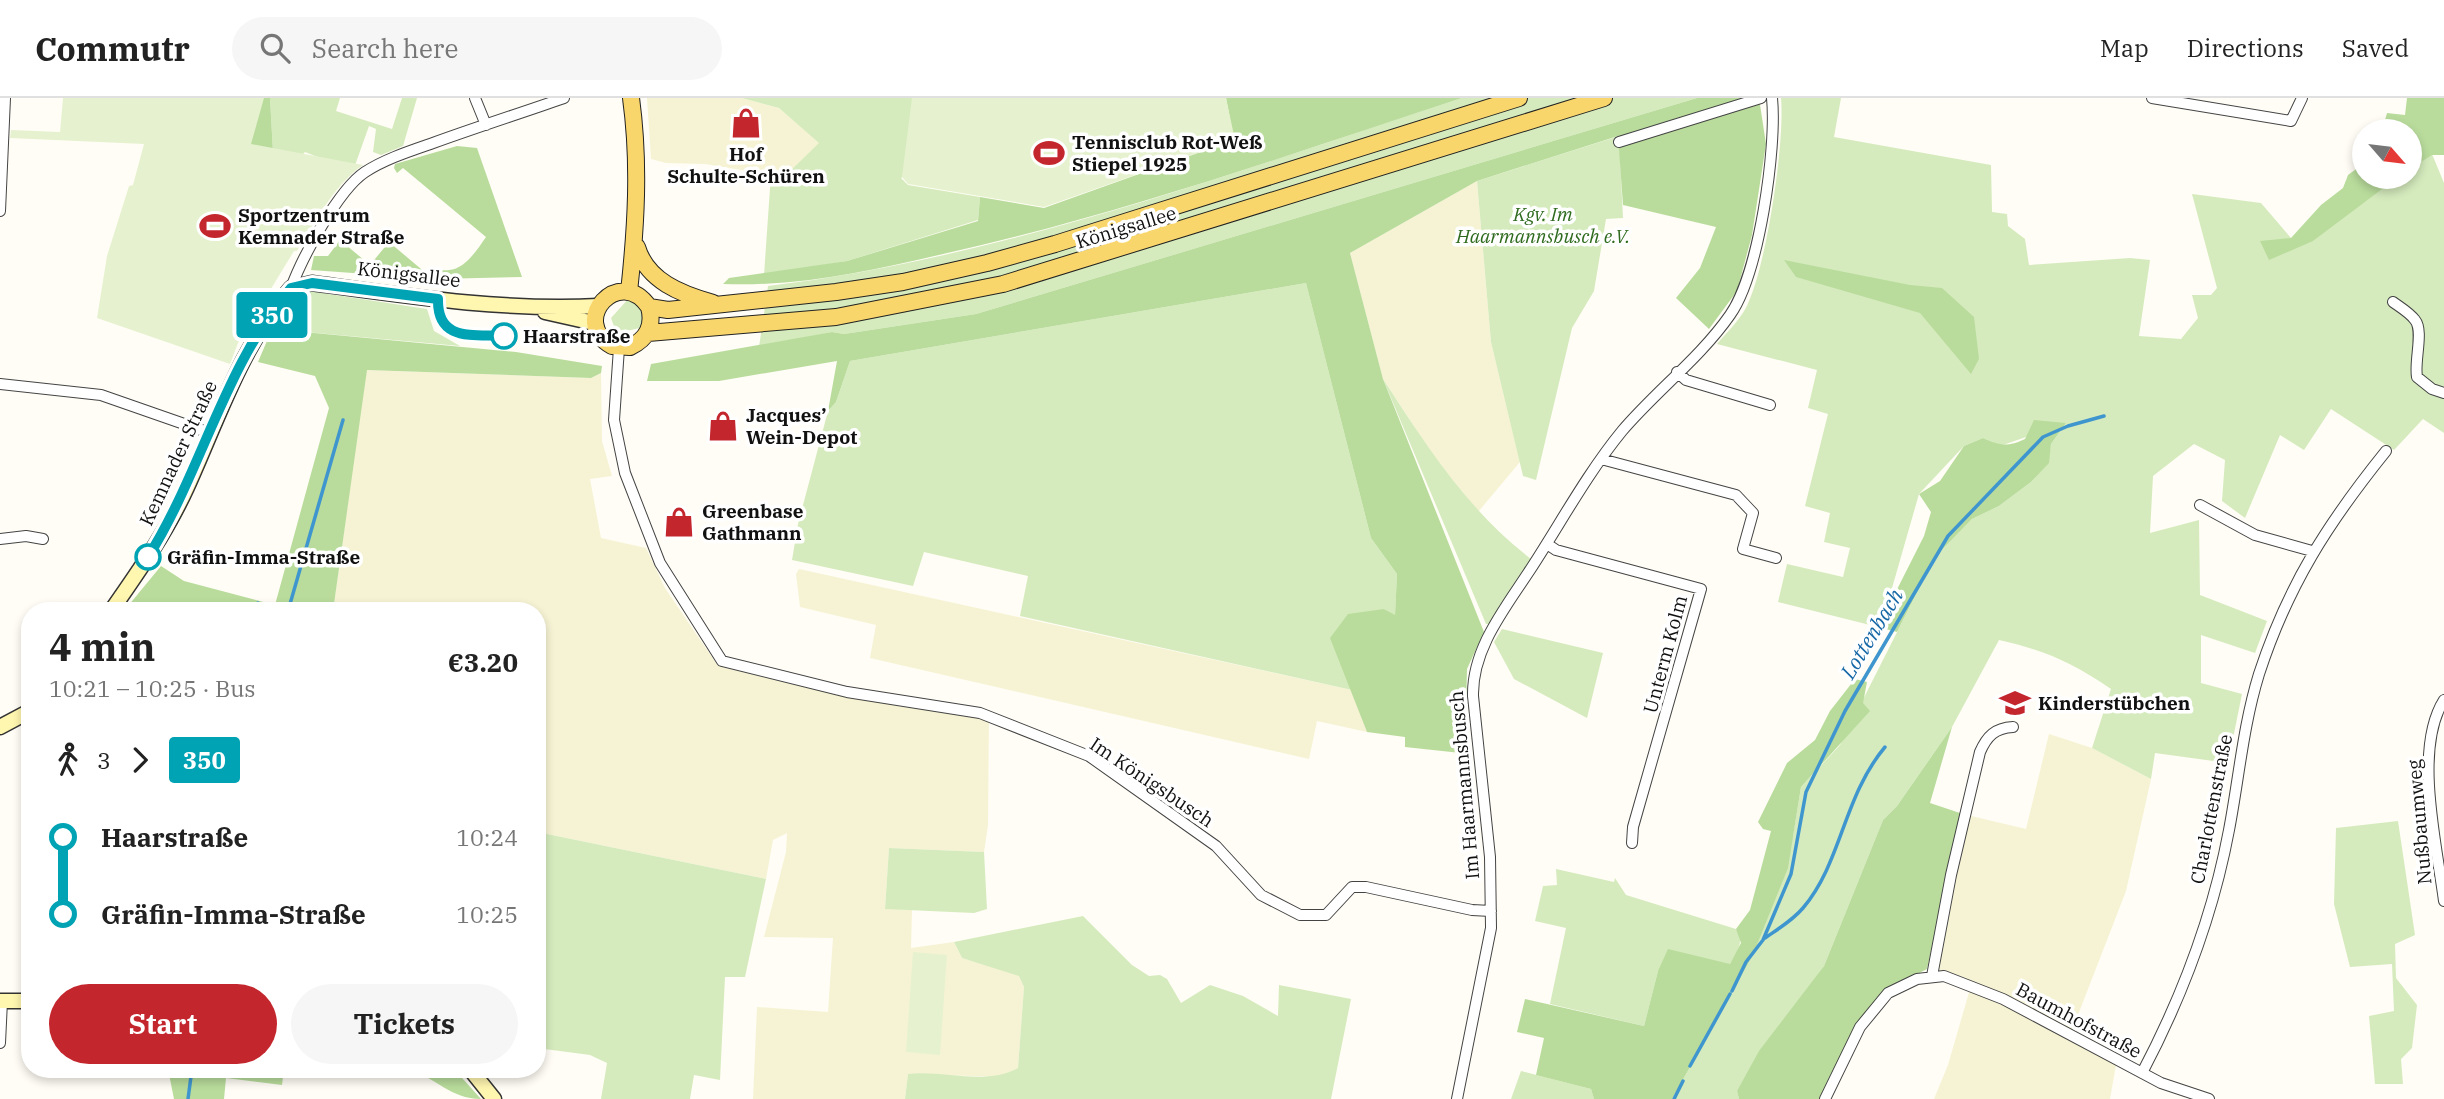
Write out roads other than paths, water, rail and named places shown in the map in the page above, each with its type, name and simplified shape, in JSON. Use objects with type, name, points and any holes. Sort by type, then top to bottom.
[{"type":"main road","points":[[625,292],[636,243],[636,142],[631,98]]},
{"type":"main road","name":"Königsallee","points":[[649,307],[689,309],[903,282],[987,263],[1519,98]]},
{"type":"main road","name":"Königsallee","points":[[619,348],[639,343],[648,333],[836,317],[1003,284],[1067,267],[1604,98]]},
{"type":"main road","points":[[625,292],[622,263],[636,195]]},
{"type":"main road","name":"Königsallee","points":[[636,243],[642,264],[659,280],[693,298],[719,304]]},
{"type":"main road","name":"Königsallee","points":[[291,288],[312,283],[523,307],[594,323]]},
{"type":"main road","name":"Kemnader Straße","points":[[117,602],[165,529],[246,354],[291,288]]},
{"type":"main road","points":[[619,348],[601,337],[594,323],[598,306],[610,294],[625,292],[649,307],[651,320],[648,333]]},
{"type":"main road","name":"Königsallee","points":[[523,307],[598,306]]},
{"type":"main road","points":[[0,727],[21,716]]},
{"type":"main road","points":[[1,1001],[21,1001]]},
{"type":"main road","points":[[478,1078],[494,1099]]},
{"type":"street","points":[[0,211],[5,98]]},
{"type":"street","points":[[475,98],[486,125]]},
{"type":"street","name":"Kemnader Straße","points":[[291,288],[317,235],[355,180],[406,153],[564,98]]},
{"type":"street","points":[[1619,142],[1761,98]]},
{"type":"street","name":"Im Haarmannsbusch","points":[[1457,1099],[1490,936],[1491,911],[1490,857],[1472,677],[1484,644],[1601,459],[1731,314],[1746,285],[1771,158],[1772,98]]},
{"type":"street","points":[[2152,98],[2291,121],[2302,98]]},
{"type":"street","points":[[2393,302],[2416,321],[2419,329],[2415,358],[2417,377],[2432,389],[2444,393]]},
{"type":"street","name":"Im Königsbusch","points":[[619,348],[614,420],[625,473],[660,563],[722,661],[846,692],[987,715],[1089,757],[1216,846],[1261,895],[1300,915],[1326,915],[1352,887],[1366,887],[1472,910],[1491,911]]},
{"type":"street","points":[[1677,372],[1686,380],[1770,405]]},
{"type":"street","points":[[0,384],[101,395],[210,433]]},
{"type":"street","name":"Charlottenstraße","points":[[2142,1073],[2173,1011],[2207,917],[2229,830],[2239,755],[2252,699],[2277,624],[2312,551],[2386,451]]},
{"type":"street","points":[[1601,459],[1736,495],[1752,513],[1744,549],[1776,558]]},
{"type":"street","points":[[2200,505],[2255,535],[2312,551]]},
{"type":"street","points":[[0,539],[26,536],[43,538]]},
{"type":"street","name":"Unterm Kolm","points":[[1547,544],[1556,550],[1701,589],[1633,827],[1632,843]]},
{"type":"street","name":"Nußbaumweg","points":[[2444,700],[2434,722],[2429,748],[2430,787],[2444,901]]},
{"type":"street","points":[[1932,976],[1951,875],[1980,752],[1987,736],[2003,727],[2012,727]]},
{"type":"street","name":"Baumhofstraße","points":[[1825,1099],[1860,1027],[1878,1004],[1897,988],[1932,976],[1961,980],[1984,989],[2142,1073],[2209,1099]]},
{"type":"street","points":[[0,1043],[1,1001]]},
{"type":"waterway","name":"Lottenbach","points":[[1732,991],[1746,962],[1763,940],[1791,874],[1806,792],[1845,711],[1948,536],[2043,437],[2068,426],[2104,416]]},
{"type":"waterway","points":[[291,602],[343,420]]},
{"type":"waterway","name":"Lottenbach","points":[[1765,938],[1794,917],[1816,890],[1860,787],[1885,747]]},
{"type":"waterway","name":"Lottenbach","points":[[1690,1066],[1730,994]]},
{"type":"waterway","points":[[188,1099],[191,1078]]},
{"type":"waterway","name":"Lottenbach","points":[[1674,1099],[1683,1081]]},
{"type":"place","name":"Hof Schulte-Schüren","points":[[746,123]]},
{"type":"place","name":"Tennisclub Rot-Weß Stiepel 1925","points":[[1049,153]]},
{"type":"place","name":"Sportzentrum Kemnader Straße","points":[[215,226]]},
{"type":"place","name":"Haarstraße","points":[[504,336]]},
{"type":"place","name":"Jacques’ Wein-Depot","points":[[723,426]]},
{"type":"place","name":"Greenbase Gathmann","points":[[679,522]]},
{"type":"place","name":"Gräfin-Imma-Straße","points":[[148,557]]},
{"type":"place","name":"Kinderstübchen","points":[[2015,703]]},
{"type":"park label","name":"Kgv. Im Haarmannsbusch e.V.","points":[[1543,225]]}]
